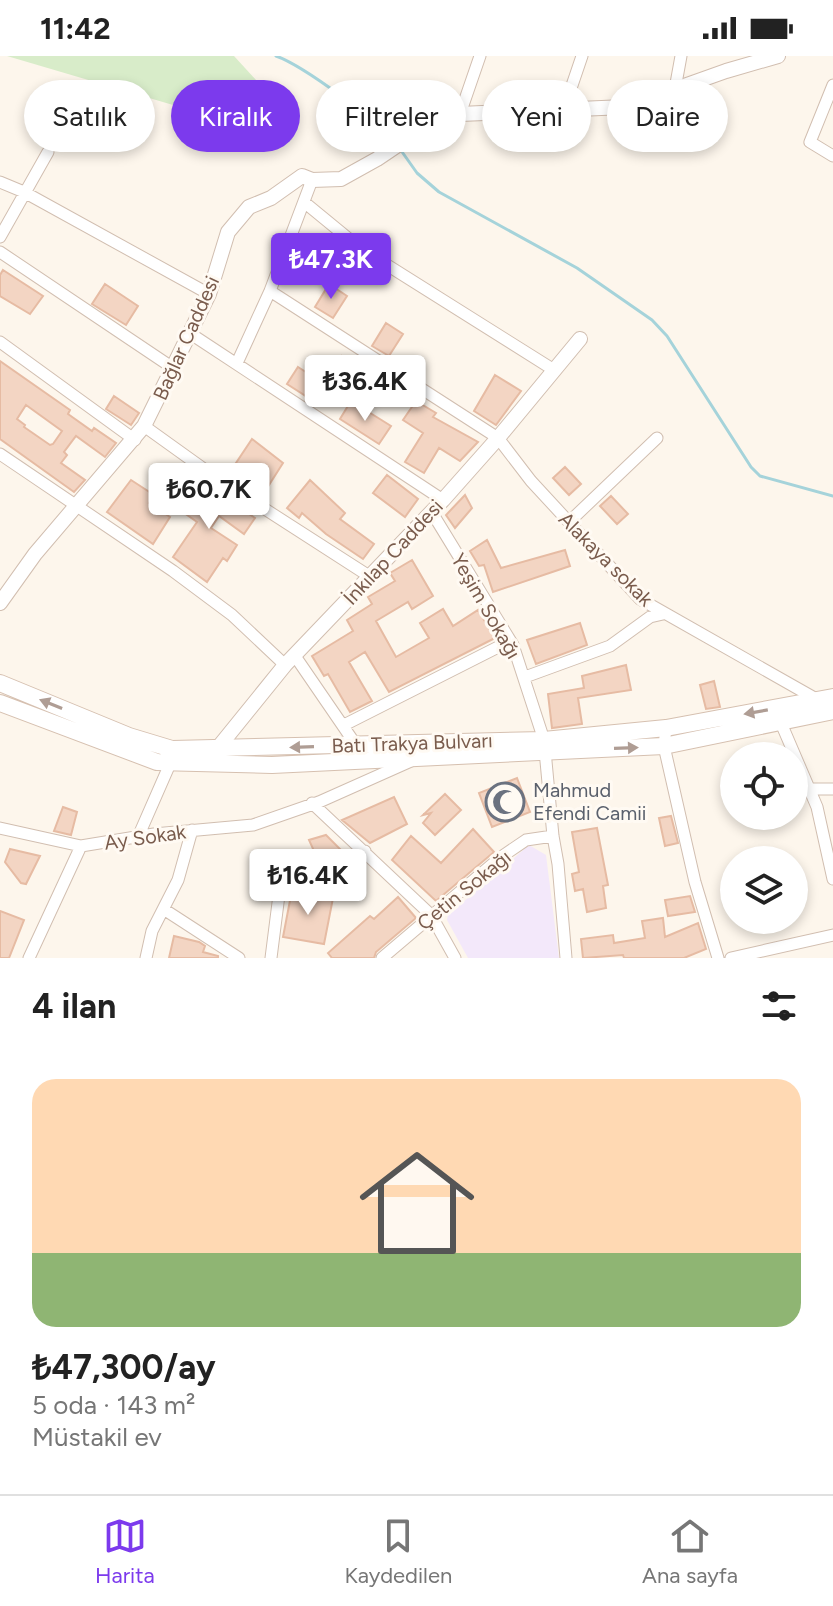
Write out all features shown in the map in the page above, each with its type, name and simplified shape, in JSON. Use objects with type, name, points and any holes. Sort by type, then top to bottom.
[{"type":"main road","name":"Batı Trakya Bulvarı","points":[[0,683],[174,756],[208,765],[272,765],[545,745],[666,728],[826,699]]},
{"type":"main road","name":"Batı Trakya Bulvarı","points":[[0,703],[157,762],[215,749],[356,745],[664,746],[833,711]]},
{"type":"street","points":[[466,97],[480,56]]},
{"type":"street","points":[[574,80],[582,56]]},
{"type":"street","points":[[677,80],[681,56]]},
{"type":"street","name":"Bağlar Caddesi","points":[[703,80],[778,56]]},
{"type":"street","points":[[833,85],[810,142],[833,156]]},
{"type":"street","points":[[0,237],[48,152]]},
{"type":"street","name":"Bağlar Caddesi","points":[[0,603],[35,554],[144,426],[209,294],[228,232],[249,207],[271,198],[302,176],[312,180],[341,179],[387,152]]},
{"type":"street","points":[[237,363],[270,291],[312,180]]},
{"type":"street","points":[[0,182],[24,192],[209,294]]},
{"type":"street","points":[[304,202],[360,248],[554,370]]},
{"type":"street","points":[[0,252],[173,368]]},
{"type":"street","name":"Alakaya sokak","points":[[270,291],[498,438],[531,481],[640,599],[826,699]]},
{"type":"street","points":[[191,334],[443,500]]},
{"type":"street","name":"İnkılap Caddesi","points":[[208,765],[215,749],[290,660],[443,500],[580,339]]},
{"type":"street","points":[[0,342],[135,440]]},
{"type":"street","points":[[144,426],[215,477],[369,576]]},
{"type":"street","points":[[569,522],[657,438]]},
{"type":"street","points":[[0,454],[78,504],[290,660],[344,725],[356,745]]},
{"type":"street","name":"Yeşim Sokağı","points":[[431,511],[510,641],[525,677],[545,745],[566,958]]},
{"type":"street","points":[[525,677],[610,646],[650,617],[663,614]]},
{"type":"street","points":[[344,725],[510,641]]},
{"type":"street","points":[[781,723],[817,807],[833,879]]},
{"type":"street","points":[[666,728],[664,746],[695,882],[718,958]]},
{"type":"street","points":[[138,837],[174,756]]},
{"type":"street","name":"Ay Sokak","points":[[0,828],[81,846],[192,830],[253,825],[422,756]]},
{"type":"street","points":[[810,789],[833,789]]},
{"type":"street","points":[[312,803],[431,915],[455,958]]},
{"type":"street","points":[[146,958],[152,931],[178,880],[192,830]]},
{"type":"street","name":"Çetin Sokağı","points":[[382,958],[501,857],[526,840],[553,836]]},
{"type":"street","points":[[29,958],[81,846]]},
{"type":"street","points":[[271,958],[279,895],[287,882],[365,851]]},
{"type":"street","points":[[165,910],[239,958]]},
{"type":"street","points":[[731,958],[833,935]]},
{"type":"shaded area","points":[[529,845],[546,855],[559,958],[468,958],[447,920],[448,915]]},
{"type":"green space","points":[[7,56],[234,56],[256,80],[171,80],[171,104],[155,100],[155,80],[88,80]]},
{"type":"building","points":[[3,270],[43,296],[30,314],[0,296],[0,275]]},
{"type":"building","points":[[105,284],[138,306],[126,325],[92,304]]},
{"type":"building","points":[[329,284],[347,296],[333,318],[315,307]]},
{"type":"building","points":[[386,323],[403,334],[389,356],[372,346]]},
{"type":"building","points":[[342,356],[362,369],[350,388],[330,374]]},
{"type":"building","points":[[0,361],[70,410],[68,414],[92,431],[94,428],[116,443],[105,457],[76,436],[64,452],[67,455],[61,463],[85,480],[74,492],[0,439]],"holes":[[[26,405],[62,431],[50,445],[17,419]]]},
{"type":"building","points":[[298,367],[323,383],[312,400],[287,384]]},
{"type":"building","points":[[495,375],[521,391],[496,425],[474,411]]},
{"type":"building","points":[[114,396],[139,413],[131,425],[106,409]]},
{"type":"building","points":[[351,401],[391,426],[379,444],[340,419]]},
{"type":"building","points":[[416,401],[436,413],[433,417],[478,442],[460,461],[439,448],[424,473],[405,462],[423,433],[403,420]]},
{"type":"building","points":[[252,439],[283,463],[264,493],[230,472]]},
{"type":"building","points":[[565,467],[581,484],[569,495],[553,478]]},
{"type":"building","points":[[387,475],[418,499],[405,517],[373,493]]},
{"type":"building","points":[[131,480],[154,495],[149,503],[170,517],[153,544],[107,512]]},
{"type":"building","points":[[310,480],[345,513],[340,519],[374,544],[363,559],[302,513],[299,518],[287,508]]},
{"type":"building","points":[[200,481],[255,518],[244,534],[219,516],[211,528],[237,545],[227,561],[223,558],[207,582],[173,557],[197,522],[180,510]]},
{"type":"building","points":[[465,495],[472,508],[455,528],[446,515]]},
{"type":"building","points":[[611,496],[628,514],[617,524],[600,506]]},
{"type":"building","points":[[487,540],[501,568],[565,550],[570,566],[493,592],[484,565],[479,566],[470,551]]},
{"type":"building","points":[[412,560],[433,596],[412,609],[408,602],[376,621],[396,657],[429,638],[420,623],[443,609],[453,626],[478,610],[495,638],[389,692],[365,652],[349,662],[372,701],[350,712],[328,674],[324,676],[312,656],[353,631],[347,620],[372,604],[368,597],[395,581],[390,573]]},
{"type":"building","points":[[580,623],[587,645],[536,664],[527,640]]},
{"type":"building","points":[[626,665],[631,690],[578,698],[582,724],[552,728],[548,694],[584,688],[582,676]]},
{"type":"building","points":[[714,681],[720,707],[706,709],[700,685]]},
{"type":"building","name":"Mahmud Efendi Camii","points":[[517,778],[530,812],[492,827],[479,793]]},
{"type":"building","points":[[445,794],[461,810],[435,835],[423,823],[431,813],[423,815]]},
{"type":"building","points":[[394,797],[407,824],[370,843],[342,820]]},
{"type":"building","points":[[63,807],[77,812],[71,835],[54,831]]},
{"type":"building","points":[[671,816],[678,843],[665,846],[659,818]]},
{"type":"building","points":[[597,828],[608,885],[603,886],[606,908],[587,912],[583,889],[575,891],[572,874],[579,872],[572,832]]},
{"type":"building","points":[[473,829],[494,852],[436,901],[392,860],[411,836],[441,863]]},
{"type":"building","points":[[326,835],[342,851],[318,860],[309,840]]},
{"type":"building","points":[[10,849],[40,856],[26,884],[21,883],[5,862]]},
{"type":"building","points":[[292,890],[333,898],[324,944],[283,937]]},
{"type":"building","points":[[690,896],[695,912],[668,916],[665,900]]},
{"type":"building","points":[[398,897],[416,918],[376,952],[374,958],[332,958],[328,953],[370,916],[374,919]]},
{"type":"building","points":[[0,911],[24,920],[9,958],[0,958]]},
{"type":"building","points":[[663,918],[665,937],[698,923],[706,949],[684,958],[624,958],[623,955],[583,958],[581,939],[613,935],[614,943],[645,938],[642,921]]},
{"type":"building","points":[[174,936],[199,942],[205,946],[203,952],[218,958],[169,958]]},
{"type":"waterway","points":[[276,56],[317,80]]},
{"type":"waterway","points":[[402,152],[417,173],[439,192],[577,268],[652,320],[667,336],[751,467],[760,476],[833,496]]},
{"type":"place","name":"Mahmud Efendi Camii","points":[[505,802]]}]
